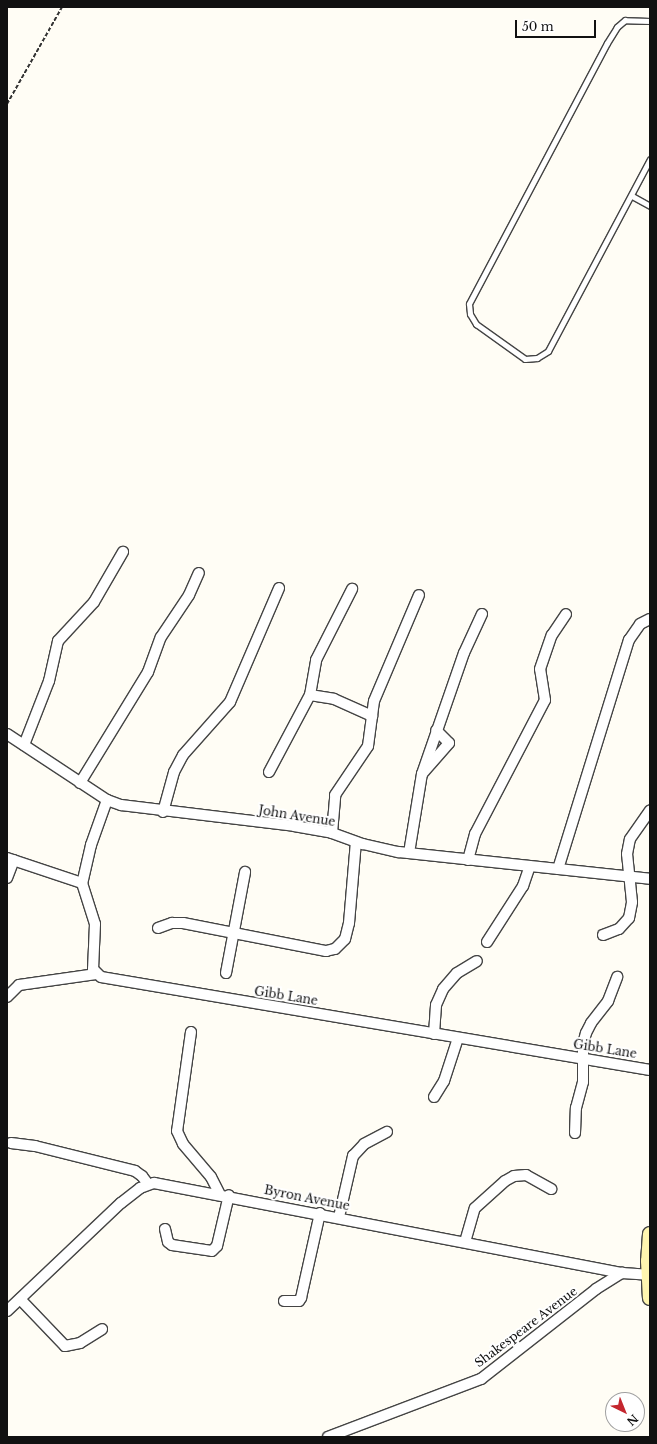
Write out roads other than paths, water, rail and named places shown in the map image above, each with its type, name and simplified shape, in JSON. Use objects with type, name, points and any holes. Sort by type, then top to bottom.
[{"type":"main road","points":[[650,1234],[648,1275],[650,1298]]},
{"type":"street","points":[[24,745],[49,681],[58,642],[94,602],[123,552]]},
{"type":"street","points":[[80,783],[148,672],[161,637],[189,595],[199,573]]},
{"type":"street","points":[[163,812],[174,772],[183,756],[230,702],[279,588]]},
{"type":"street","points":[[269,772],[310,695],[316,660],[352,589]]},
{"type":"street","points":[[332,833],[335,795],[368,746],[374,701],[419,595]]},
{"type":"street","points":[[408,853],[422,774],[436,730],[464,653],[482,614]]},
{"type":"street","points":[[468,860],[475,834],[545,700],[540,669],[552,635],[566,614]]},
{"type":"street","points":[[558,869],[629,640],[640,624],[650,619]]},
{"type":"street","points":[[310,695],[334,699],[372,716]]},
{"type":"street","points":[[422,774],[449,743],[436,730]]},
{"type":"street","name":"John Avenue","points":[[7,734],[107,800],[125,806],[163,812],[294,826],[332,833],[356,842],[408,853],[650,879]]},
{"type":"street","points":[[7,997],[19,985],[96,974],[92,965],[95,924],[82,883],[89,852],[107,800]]},
{"type":"street","points":[[603,935],[619,929],[628,918],[632,902],[628,877],[630,839],[650,810]]},
{"type":"street","points":[[158,928],[172,923],[183,923],[326,950],[335,949],[344,938],[349,923],[356,842]]},
{"type":"street","points":[[7,878],[10,859],[82,883]]},
{"type":"street","points":[[487,942],[523,886],[530,866]]},
{"type":"street","points":[[226,974],[245,872]]},
{"type":"street","points":[[434,1034],[436,1005],[443,989],[456,973],[477,961]]},
{"type":"street","name":"Gibb Lane","points":[[96,974],[106,979],[138,985],[650,1070]]},
{"type":"street","points":[[575,1133],[577,1103],[583,1082],[583,1059],[586,1033],[591,1023],[608,1002],[618,977]]},
{"type":"street","points":[[165,1229],[168,1242],[172,1245],[212,1252],[217,1246],[224,1194],[183,1144],[177,1131],[191,1032]]},
{"type":"street","points":[[434,1097],[444,1081],[458,1038]]},
{"type":"street","points":[[340,1217],[353,1156],[364,1144],[387,1132]]},
{"type":"street","points":[[7,1311],[121,1203],[148,1184],[142,1176],[135,1171],[36,1146],[11,1143]]},
{"type":"street","points":[[465,1242],[475,1208],[505,1181],[514,1176],[526,1175],[551,1189]]},
{"type":"street","name":"Byron Avenue","points":[[148,1184],[161,1183],[224,1194],[622,1273],[648,1275]]},
{"type":"street","points":[[284,1301],[299,1301],[301,1298],[320,1213]]},
{"type":"street","name":"Shakespeare Avenue","points":[[328,1437],[481,1378],[596,1289],[622,1273]]},
{"type":"street","points":[[20,1299],[65,1346],[80,1343],[102,1329]]},
{"type":"lane","points":[[650,21],[625,20],[617,27],[607,43],[470,304],[470,314],[476,324],[525,359],[537,358],[548,351],[632,196],[650,159]]},
{"type":"lane","points":[[632,196],[650,206]]}]
